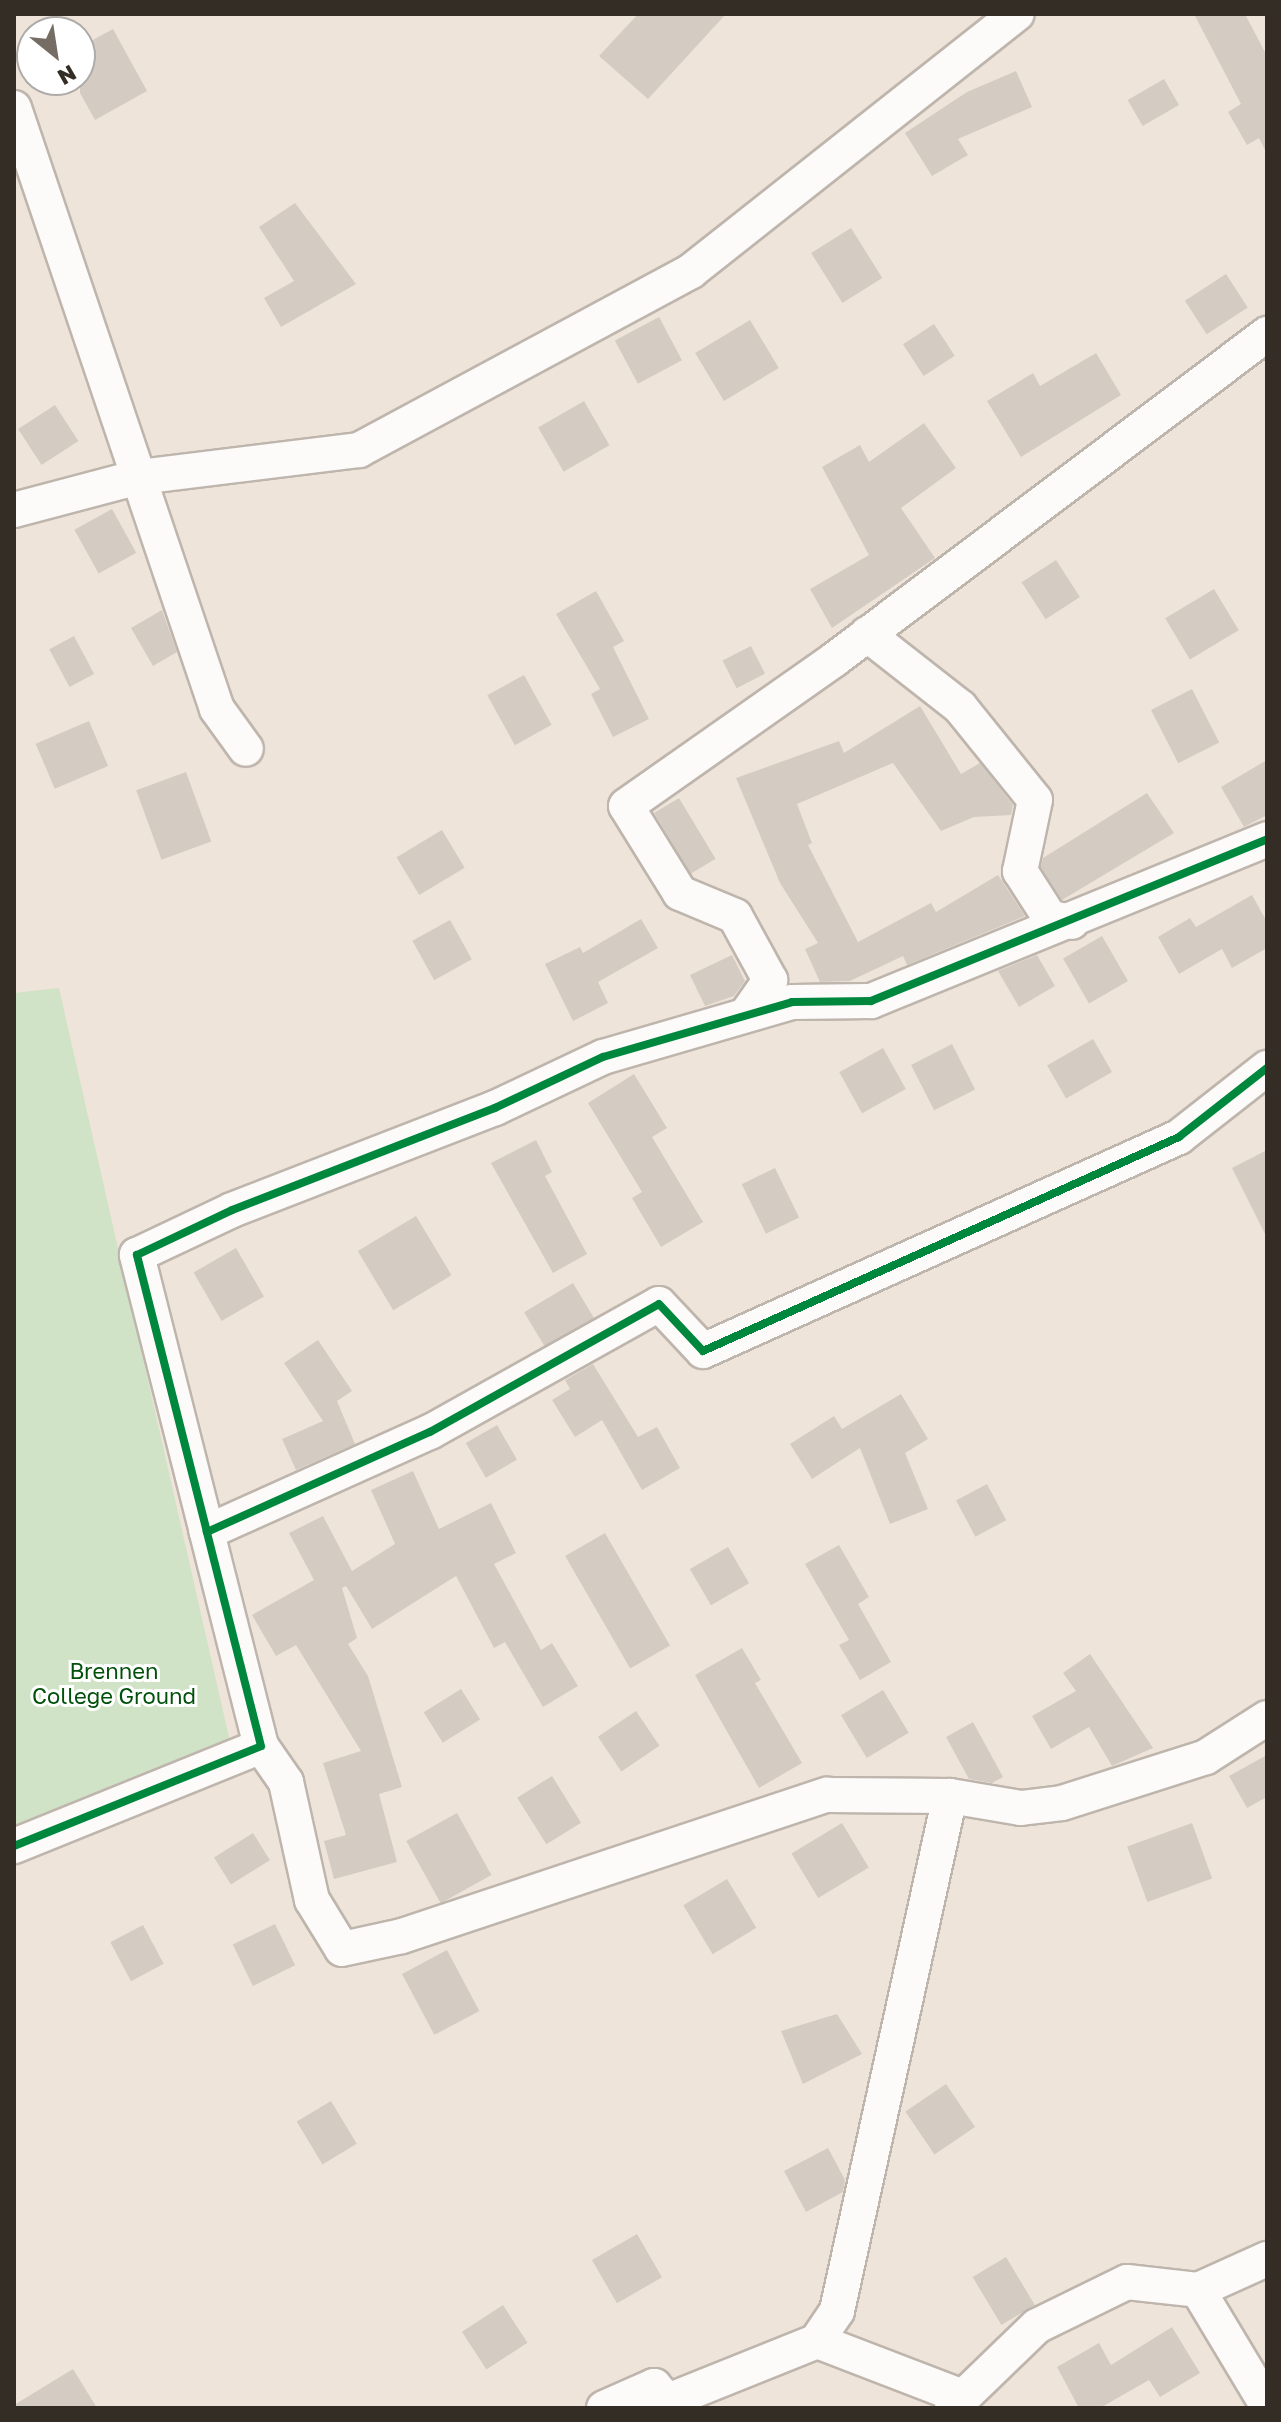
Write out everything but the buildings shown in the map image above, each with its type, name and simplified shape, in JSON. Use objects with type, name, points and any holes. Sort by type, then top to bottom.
[{"type":"street","points":[[14,510],[139,477],[359,450],[691,271],[1017,14]]},
{"type":"street","points":[[14,108],[217,709],[246,749]]},
{"type":"street","points":[[748,1012],[770,980],[735,916],[680,893],[626,806],[867,634],[1267,334]]},
{"type":"street","points":[[867,634],[960,707],[1035,800],[1020,871],[1050,918],[1072,922]]},
{"type":"street","points":[[1267,839],[1072,922],[871,1001],[792,1002],[748,1012],[603,1057],[495,1108],[232,1210],[137,1255],[261,1746],[286,1782],[312,1900],[342,1949],[402,1936],[827,1795],[950,1796],[1021,1808],[1062,1803],[1206,1757],[1267,1718]]},
{"type":"street","points":[[207,1532],[430,1432],[659,1304],[703,1351],[1179,1137],[1267,1068]]},
{"type":"street","points":[[14,1846],[261,1746]]},
{"type":"street","points":[[604,2408],[654,2386],[668,2401],[817,2341],[837,2311],[950,1796]]},
{"type":"street","points":[[817,2341],[956,2402],[1037,2326],[1127,2282],[1198,2290],[1267,2259]]},
{"type":"street","points":[[1198,2290],[1267,2405]]},
{"type":"green space","name":"Brennen College Ground","points":[[59,988],[231,1746],[14,1829],[14,993]]},
{"type":"cycle path","points":[[207,1532],[137,1255],[232,1210],[495,1108],[603,1057],[792,1002],[871,1001],[1267,839]]},
{"type":"cycle path","points":[[14,1846],[261,1746],[207,1532],[430,1432],[659,1304],[703,1351],[1179,1137],[1267,1068]]}]
